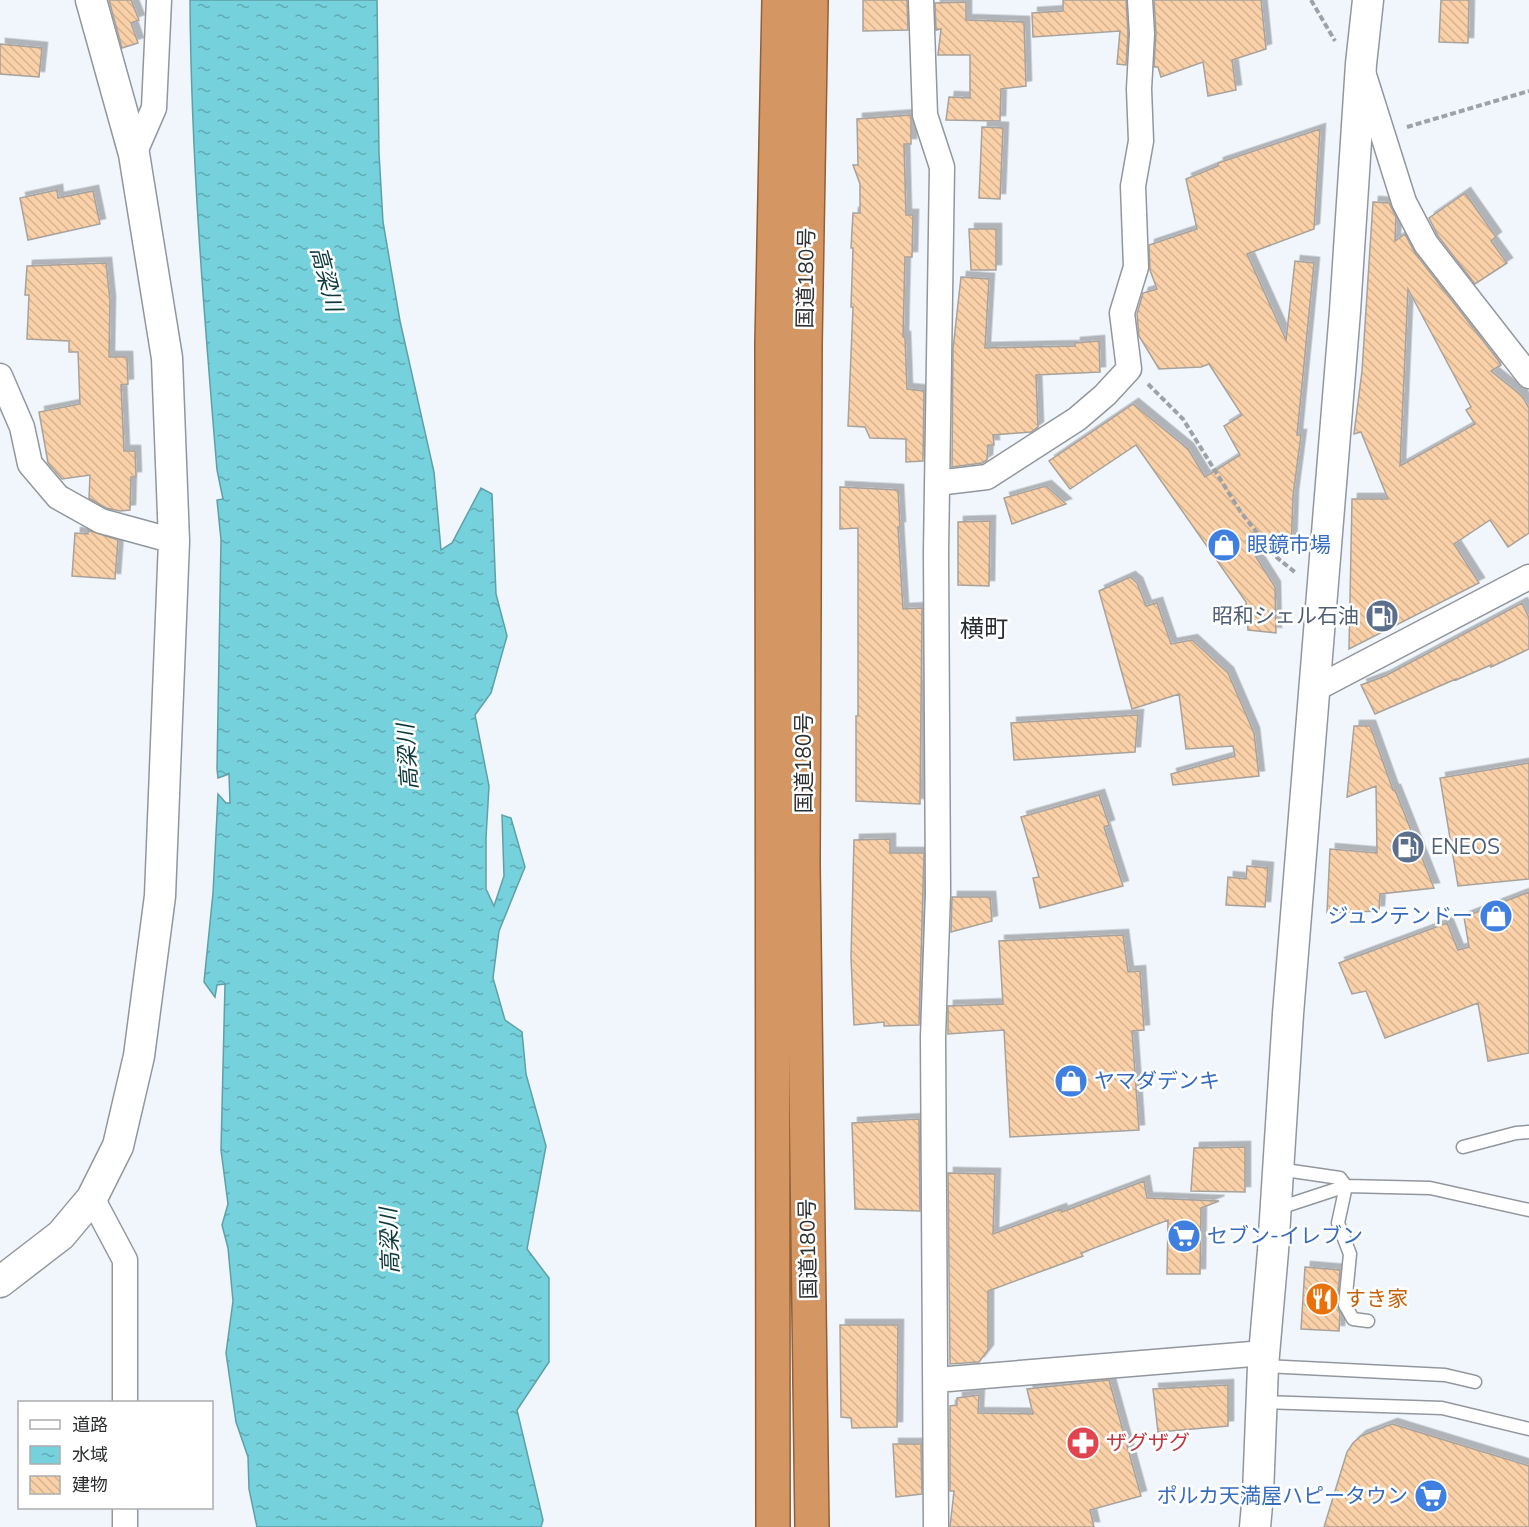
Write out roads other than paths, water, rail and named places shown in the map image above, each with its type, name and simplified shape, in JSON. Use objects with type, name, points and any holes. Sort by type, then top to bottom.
[{"type":"highway","name":"国道180号","points":[[773,1527],[772,343],[778,0]]},
{"type":"highway","name":"国道180号","points":[[811,0],[805,344],[803,864],[812,1527]]},
{"type":"street","points":[[0,1282],[61,1235],[92,1198],[118,1146],[139,1056],[160,896],[174,542],[167,358],[134,154],[91,0]]},
{"type":"street","points":[[134,154],[154,108],[159,0]]},
{"type":"street","points":[[921,0],[925,114],[942,167],[936,552],[938,893],[933,1038],[936,1527]]},
{"type":"street","points":[[937,483],[987,477],[1077,419],[1105,395],[1129,369],[1122,313],[1137,267],[1133,186],[1142,141],[1138,89],[1142,34],[1140,0]]},
{"type":"street","points":[[1255,1527],[1263,1360],[1313,690],[1346,299],[1361,64],[1368,0]]},
{"type":"street","points":[[1361,64],[1404,202],[1426,244],[1529,376]]},
{"type":"street","points":[[0,376],[22,427],[30,464],[58,498],[101,520],[174,542]]},
{"type":"street","points":[[1313,690],[1529,577]]},
{"type":"street","points":[[92,1198],[126,1260],[125,1401]]},
{"type":"street","points":[[936,1380],[1263,1360]]},
{"type":"street","points":[[125,1509],[125,1527]]},
{"type":"lane","points":[[1463,1147],[1516,1133],[1529,1132]]},
{"type":"lane","points":[[1278,1169],[1340,1178],[1347,1186]]},
{"type":"lane","points":[[1347,1186],[1338,1223],[1350,1254],[1345,1305],[1353,1319],[1368,1321]]},
{"type":"lane","points":[[1276,1209],[1347,1186],[1430,1188],[1529,1210]]},
{"type":"lane","points":[[1350,1254],[1360,1263]]},
{"type":"lane","points":[[1263,1360],[1445,1375],[1475,1382]]},
{"type":"lane","points":[[1261,1402],[1442,1408],[1529,1430]]},
{"type":"water","name":"高梁川","points":[[190,0],[377,0],[379,153],[383,222],[400,321],[434,472],[441,550],[452,543],[481,488],[492,494],[496,594],[507,636],[491,693],[475,715],[489,786],[486,889],[494,906],[504,876],[502,815],[511,818],[525,867],[499,931],[493,978],[505,1020],[522,1032],[526,1074],[546,1146],[527,1249],[549,1278],[549,1362],[517,1410],[543,1520],[541,1527],[257,1527],[249,1489],[248,1457],[236,1422],[226,1353],[233,1301],[228,1248],[222,1225],[228,1204],[221,1150],[225,984],[217,985],[215,997],[204,982],[213,893],[218,794],[226,803],[230,803],[229,774],[218,778],[217,769],[221,540],[217,500],[223,499],[217,470],[199,235]]},
{"type":"place","name":"眼鏡市場","points":[[1224,545]]},
{"type":"place","name":"昭和シェル石油","points":[[1382,616]]},
{"type":"place","name":"ENEOS","points":[[1408,847]]},
{"type":"place","name":"ジュンテンドー","points":[[1496,916]]},
{"type":"place","name":"ヤマダデンキ","points":[[1071,1081]]},
{"type":"place","name":"セブン-イレブン","points":[[1184,1236]]},
{"type":"place","name":"すき家","points":[[1322,1299]]},
{"type":"place","name":"ザグザグ","points":[[1083,1443]]},
{"type":"place","name":"ポルカ天満屋ハピータウン","points":[[1431,1496]]},
{"type":"district","name":"横町","points":[[984,629]]}]
